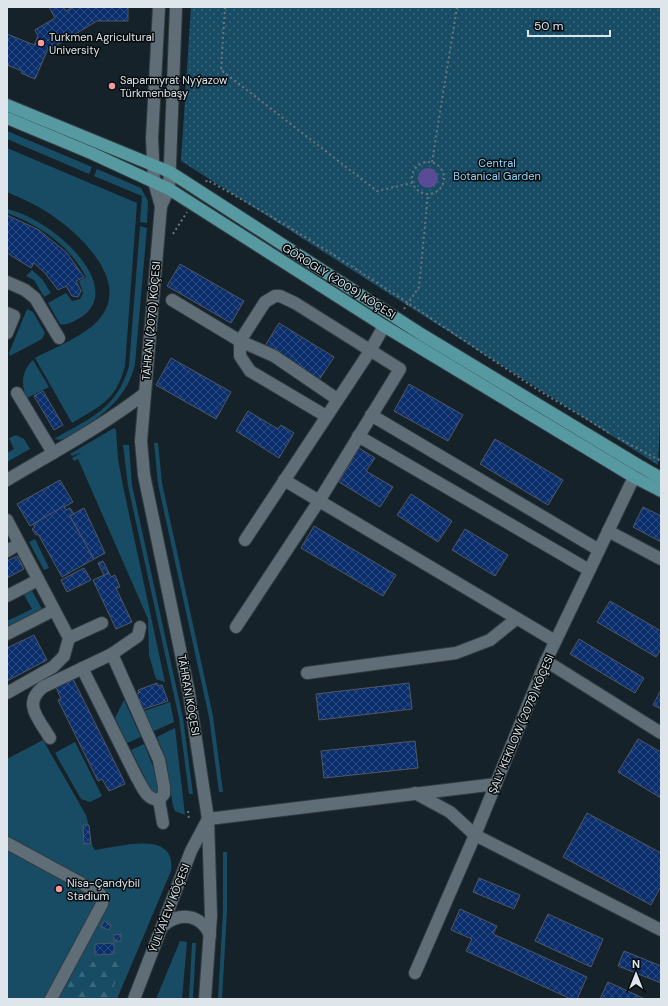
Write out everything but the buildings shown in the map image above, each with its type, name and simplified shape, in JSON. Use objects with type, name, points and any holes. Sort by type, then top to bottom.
[{"type":"main road","name":"GÖROGLY (2009) KÖÇESI","points":[[7,105],[170,172],[397,318],[661,478]]},
{"type":"main road","name":"GÖROGLY (2009) KÖÇESI","points":[[7,118],[91,153],[169,189],[384,326],[634,477],[661,491]]},
{"type":"street","name":"TÄHRAN (2070) KÖÇESI","points":[[159,7],[152,126],[154,182],[161,206]]},
{"type":"street","name":"TÄHRAN (2070) KÖÇESI","points":[[7,480],[117,415],[144,394],[161,206],[169,189],[176,7]]},
{"type":"street","points":[[7,282],[25,290],[35,298],[59,338]]},
{"type":"street","points":[[236,627],[319,501],[400,369],[295,303],[280,296],[275,296],[265,302],[240,341],[240,356],[250,371],[326,416]]},
{"type":"street","points":[[172,300],[240,341],[274,356],[337,399]]},
{"type":"street","points":[[7,313],[14,316],[7,332]]},
{"type":"street","points":[[245,540],[370,351],[384,326]]},
{"type":"street","points":[[17,393],[53,453]]},
{"type":"street","name":"TÄHRAN KÖÇESI","points":[[144,394],[142,441],[144,475],[189,692],[208,819],[211,891],[210,934],[205,999]]},
{"type":"street","points":[[371,415],[599,550]]},
{"type":"street","points":[[358,436],[589,570]]},
{"type":"street","name":"ŞALY KEKILOW (2078) KÖÇESI","points":[[415,973],[475,835],[546,661],[634,477]]},
{"type":"street","points":[[284,480],[555,641]]},
{"type":"street","points":[[7,520],[69,638],[64,656],[53,667],[7,692]]},
{"type":"street","points":[[608,531],[661,559]]},
{"type":"street","points":[[7,551],[19,544]]},
{"type":"street","points":[[7,596],[38,580]]},
{"type":"street","points":[[7,634],[54,610]]},
{"type":"street","points":[[307,673],[456,653],[490,640],[516,619]]},
{"type":"street","points":[[69,638],[102,624]]},
{"type":"street","points":[[50,738],[32,706],[32,699],[36,693],[44,687],[112,654],[138,636],[140,627]]},
{"type":"street","points":[[112,654],[162,767],[164,794],[159,800],[163,823]]},
{"type":"street","points":[[546,661],[661,733]]},
{"type":"street","points":[[82,668],[147,795],[153,799],[159,800]]},
{"type":"street","points":[[208,819],[496,784]]},
{"type":"street","points":[[415,793],[450,812],[475,835],[661,930]]},
{"type":"street","name":"ÝULÝAÝEW KÖÇESI","points":[[134,999],[191,851],[208,819]]},
{"type":"street","points":[[7,843],[99,893],[103,898],[102,904],[51,999]]},
{"type":"street","points":[[164,924],[177,917],[190,916],[203,923],[210,934]]},
{"type":"path","points":[[225,7],[221,70],[377,191],[412,183]]},
{"type":"path","points":[[432,162],[457,7]]},
{"type":"path","points":[[427,161],[432,162],[441,167],[444,182],[438,190],[428,194],[418,191],[412,183],[412,173],[417,165],[427,161]]},
{"type":"path","points":[[200,192],[207,180],[274,219],[515,375],[615,437],[661,461]]},
{"type":"path","points":[[397,318],[419,287],[428,194]]},
{"type":"path","points":[[173,234],[191,204]]},
{"type":"path","points":[[188,811],[189,820]]},
{"type":"green space","name":"Central Botanical Garden","points":[[191,7],[661,7],[661,401],[658,465],[181,161]]},
{"type":"green space","points":[[7,131],[92,167],[89,174],[7,139]]},
{"type":"green space","points":[[7,148],[137,203],[125,366],[117,387],[112,395],[99,407],[72,423],[35,358],[70,341],[87,330],[100,318],[108,304],[109,290],[106,275],[99,261],[77,235],[48,212],[7,192]]},
{"type":"green space","points":[[97,169],[141,188],[148,201],[147,223],[140,222],[142,196],[94,176]]},
{"type":"green space","points":[[7,209],[30,218],[53,232],[76,253],[86,266],[93,279],[95,292],[93,305],[83,316],[75,321],[60,324],[48,303],[66,293],[72,301],[80,299],[83,293],[79,281],[86,277],[72,256],[63,246],[42,230],[7,213]]},
{"type":"green space","points":[[140,226],[147,228],[135,364],[132,375],[121,395],[96,419],[68,437],[60,440],[54,439],[100,411],[117,393],[124,381],[129,366]]},
{"type":"green space","points":[[32,270],[42,279],[51,293],[44,297],[34,280],[26,276]]},
{"type":"green space","points":[[27,309],[33,312],[45,333],[42,339],[10,356],[9,353]]},
{"type":"green space","points":[[33,360],[49,387],[27,398],[23,388],[23,378],[26,368]]},
{"type":"green space","points":[[114,428],[116,430],[118,459],[123,486],[165,682],[156,679],[149,655],[148,619],[78,459],[74,461],[72,458],[82,452],[72,456],[70,454]]},
{"type":"green space","points":[[16,435],[24,439],[30,449],[7,462],[7,453],[14,449],[9,438]]},
{"type":"green space","points":[[154,443],[158,443],[162,483],[213,716],[223,792],[219,792],[209,717],[158,484]]},
{"type":"green space","points":[[123,445],[129,445],[132,485],[183,718],[193,794],[189,794],[179,718],[128,486]]},
{"type":"green space","points":[[35,539],[49,568],[44,570],[29,542]]},
{"type":"green space","points":[[31,589],[42,609],[9,627],[7,621],[32,609],[23,593]]},
{"type":"green space","points":[[124,700],[141,737],[127,743],[115,718]]},
{"type":"green space","points":[[170,702],[174,722],[152,732],[141,712]]},
{"type":"green space","points":[[175,728],[185,815],[175,811],[173,806],[166,760],[157,737]]},
{"type":"green space","name":"Nisa-Çandybil Stadium","points":[[43,740],[86,815],[91,842],[95,850],[131,844],[156,845],[165,850],[170,858],[171,871],[117,999],[7,999],[7,759]]},
{"type":"green space","points":[[75,742],[102,796],[90,802],[81,799],[55,753]]},
{"type":"green space","points":[[144,744],[155,771],[158,793],[156,794],[150,788],[131,750]]},
{"type":"green space","points":[[223,852],[227,852],[227,911],[222,999],[218,999],[223,911]]},
{"type":"green space","points":[[180,941],[187,942],[182,999],[156,999]]},
{"type":"green space","points":[[192,943],[196,943],[193,998],[189,999]]},
{"type":"green space","points":[[79,958],[92,962],[106,959],[122,961],[123,968],[107,999],[72,999],[61,992]]},
{"type":"shaded area","points":[[428,168],[435,171],[438,178],[435,185],[428,188],[421,185],[418,178],[421,171]]},
{"type":"place","name":"Turkmen Agricultural University","points":[[41,43]]},
{"type":"place","name":"Saparmyrat Nyýazow Türkmenbaşy","points":[[112,86]]},
{"type":"place","name":"Nisa-Çandybil Stadium","points":[[59,889]]}]
